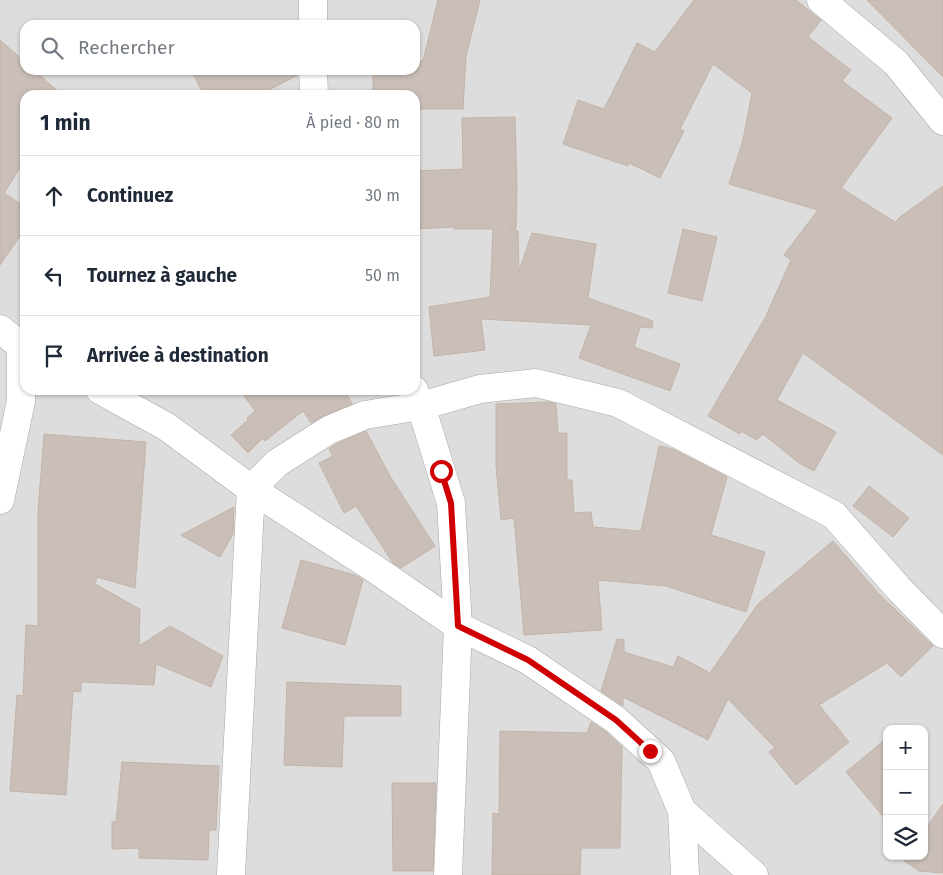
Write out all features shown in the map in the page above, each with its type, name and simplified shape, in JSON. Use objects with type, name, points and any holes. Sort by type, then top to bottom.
[{"type":"street","points":[[312,0],[313,20]]},
{"type":"street","points":[[821,0],[896,63],[943,120]]},
{"type":"street","points":[[313,75],[314,90]]},
{"type":"street","points":[[0,329],[20,342]]},
{"type":"street","points":[[231,875],[251,489],[277,463],[329,430],[365,415],[417,398],[536,383],[618,403],[834,515],[899,589],[943,634]]},
{"type":"street","points":[[0,500],[21,395]]},
{"type":"street","points":[[109,395],[167,427],[251,489],[372,567],[458,626],[528,660],[616,720],[661,761],[682,811],[685,875]]},
{"type":"street","points":[[417,398],[451,503],[458,626],[448,875]]},
{"type":"street","points":[[682,811],[754,875]]},
{"type":"shaded area","points":[[0,0],[943,0],[943,875],[0,875]]},
{"type":"building","points":[[438,0],[480,0],[466,56],[463,109],[420,109],[420,90],[373,90],[373,75],[420,75],[420,61],[423,61]]},
{"type":"building","points":[[694,0],[796,0],[821,20],[808,37],[851,70],[842,81],[892,118],[841,188],[895,222],[943,186],[943,455],[803,353],[777,400],[836,432],[814,471],[799,463],[763,434],[757,440],[741,431],[740,434],[708,416],[765,318],[791,260],[784,255],[818,210],[729,184],[743,140],[752,93],[713,64],[680,129],[684,131],[660,178],[629,163],[628,166],[563,144],[578,100],[604,109],[637,43],[655,52]]},
{"type":"building","points":[[867,0],[943,0],[943,77]]},
{"type":"building","points":[[0,40],[20,58],[20,75],[40,75],[56,90],[20,90],[20,168],[4,193],[20,204],[20,236],[0,265]]},
{"type":"building","points":[[194,75],[298,75],[269,90],[201,90]]},
{"type":"building","points":[[515,117],[516,229],[509,229],[518,231],[519,271],[532,233],[596,244],[588,298],[653,321],[652,328],[640,327],[634,347],[680,364],[670,391],[579,358],[591,325],[481,319],[485,350],[434,356],[429,307],[490,297],[493,229],[454,229],[454,227],[420,229],[420,171],[463,169],[462,118]]},
{"type":"building","points":[[683,229],[717,237],[702,301],[668,293]]},
{"type":"building","points":[[244,395],[348,395],[352,404],[311,423],[303,411],[265,441],[263,438],[248,453],[231,435],[255,411]]},
{"type":"building","points":[[550,402],[556,404],[558,433],[567,433],[567,480],[572,480],[574,513],[591,512],[593,527],[641,531],[659,446],[673,449],[727,477],[711,535],[765,552],[746,612],[666,586],[598,580],[602,630],[524,635],[514,518],[501,520],[496,466],[496,404]]},
{"type":"building","points":[[366,431],[390,476],[435,546],[401,568],[393,563],[356,506],[344,513],[319,463],[333,456],[329,449],[336,444]]},
{"type":"building","points":[[44,434],[146,442],[135,588],[97,577],[95,584],[140,609],[139,646],[170,626],[223,656],[211,687],[156,664],[154,685],[81,682],[81,692],[73,691],[66,795],[10,791],[17,695],[23,696],[26,625],[38,626],[38,511]]},
{"type":"building","points":[[869,486],[909,518],[893,537],[853,506]]},
{"type":"building","points":[[234,507],[233,534],[220,557],[181,535]]},
{"type":"building","points":[[833,541],[879,594],[933,646],[901,677],[887,663],[819,705],[849,742],[796,785],[769,752],[775,748],[728,699],[708,740],[623,697],[623,706],[601,691],[617,639],[624,640],[624,652],[673,667],[678,656],[710,673],[758,604]]},
{"type":"building","points":[[301,560],[355,575],[363,580],[345,645],[282,628]]},
{"type":"building","points":[[287,682],[401,686],[401,716],[344,716],[342,767],[284,765]]},
{"type":"building","points":[[591,722],[606,732],[622,747],[620,848],[581,848],[580,875],[492,875],[493,813],[499,814],[500,731],[587,733]]},
{"type":"building","points":[[883,741],[883,816],[846,772]]},
{"type":"building","points":[[122,762],[219,766],[216,830],[209,830],[208,860],[139,858],[139,848],[112,849],[112,822],[116,822]]},
{"type":"building","points":[[392,783],[436,783],[433,871],[393,871]]},
{"type":"building","points":[[943,804],[943,873],[919,871],[903,860],[928,860],[928,825]]},
{"type":"route","points":[[441,471],[451,503],[458,626],[528,660],[616,720],[650,751]]}]
